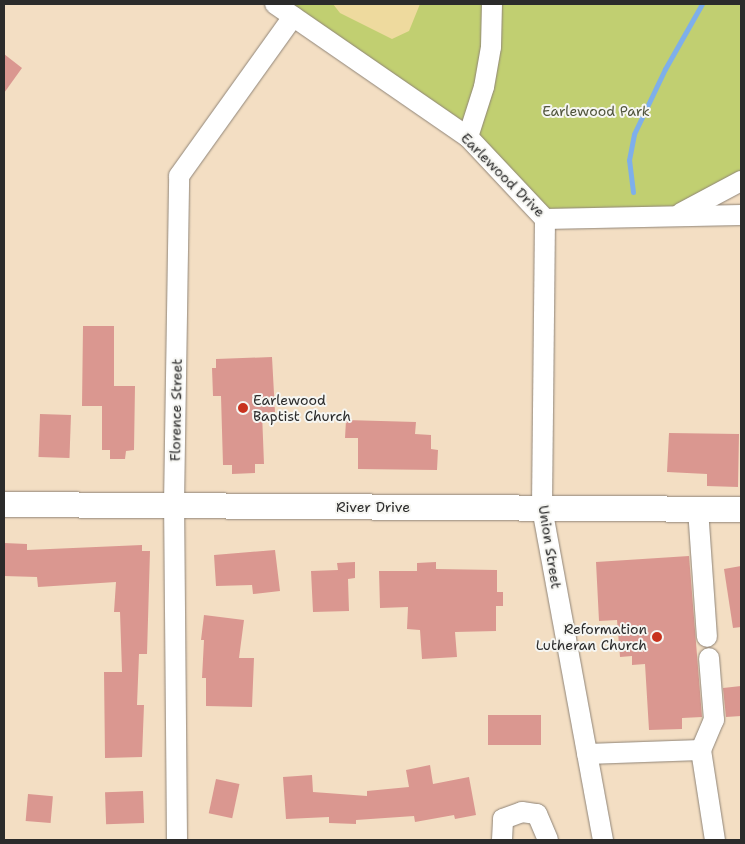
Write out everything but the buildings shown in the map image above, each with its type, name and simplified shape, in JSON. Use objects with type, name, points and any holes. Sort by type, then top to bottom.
[{"type":"main road","name":"River Drive","points":[[4,504],[741,509]]},
{"type":"street","name":"Earlewood Drive","points":[[274,4],[468,137],[546,219],[741,215]]},
{"type":"street","points":[[468,137],[484,87],[490,47],[492,4]]},
{"type":"street","name":"Florence Street","points":[[177,840],[174,505],[179,176],[293,17]]},
{"type":"street","points":[[679,215],[741,181]]},
{"type":"street","name":"Union Street","points":[[546,219],[542,508],[603,840]]},
{"type":"street","points":[[698,509],[707,637]]},
{"type":"street","points":[[709,658],[714,720],[702,750],[715,840]]},
{"type":"street","points":[[587,754],[702,750]]},
{"type":"street","points":[[502,840],[503,818],[522,812],[537,814],[548,840]]},
{"type":"green space","name":"Earlewood Park","points":[[275,4],[741,4],[741,181],[679,215],[545,219],[468,137]]},
{"type":"sand","points":[[333,4],[420,4],[409,31],[392,39],[340,13]]},
{"type":"waterway","points":[[633,192],[629,160],[634,134],[665,69],[702,4]]},
{"type":"place","name":"Earlewood Baptist Church","points":[[243,408]]},
{"type":"place","name":"Reformation Lutheran Church","points":[[657,637]]}]
